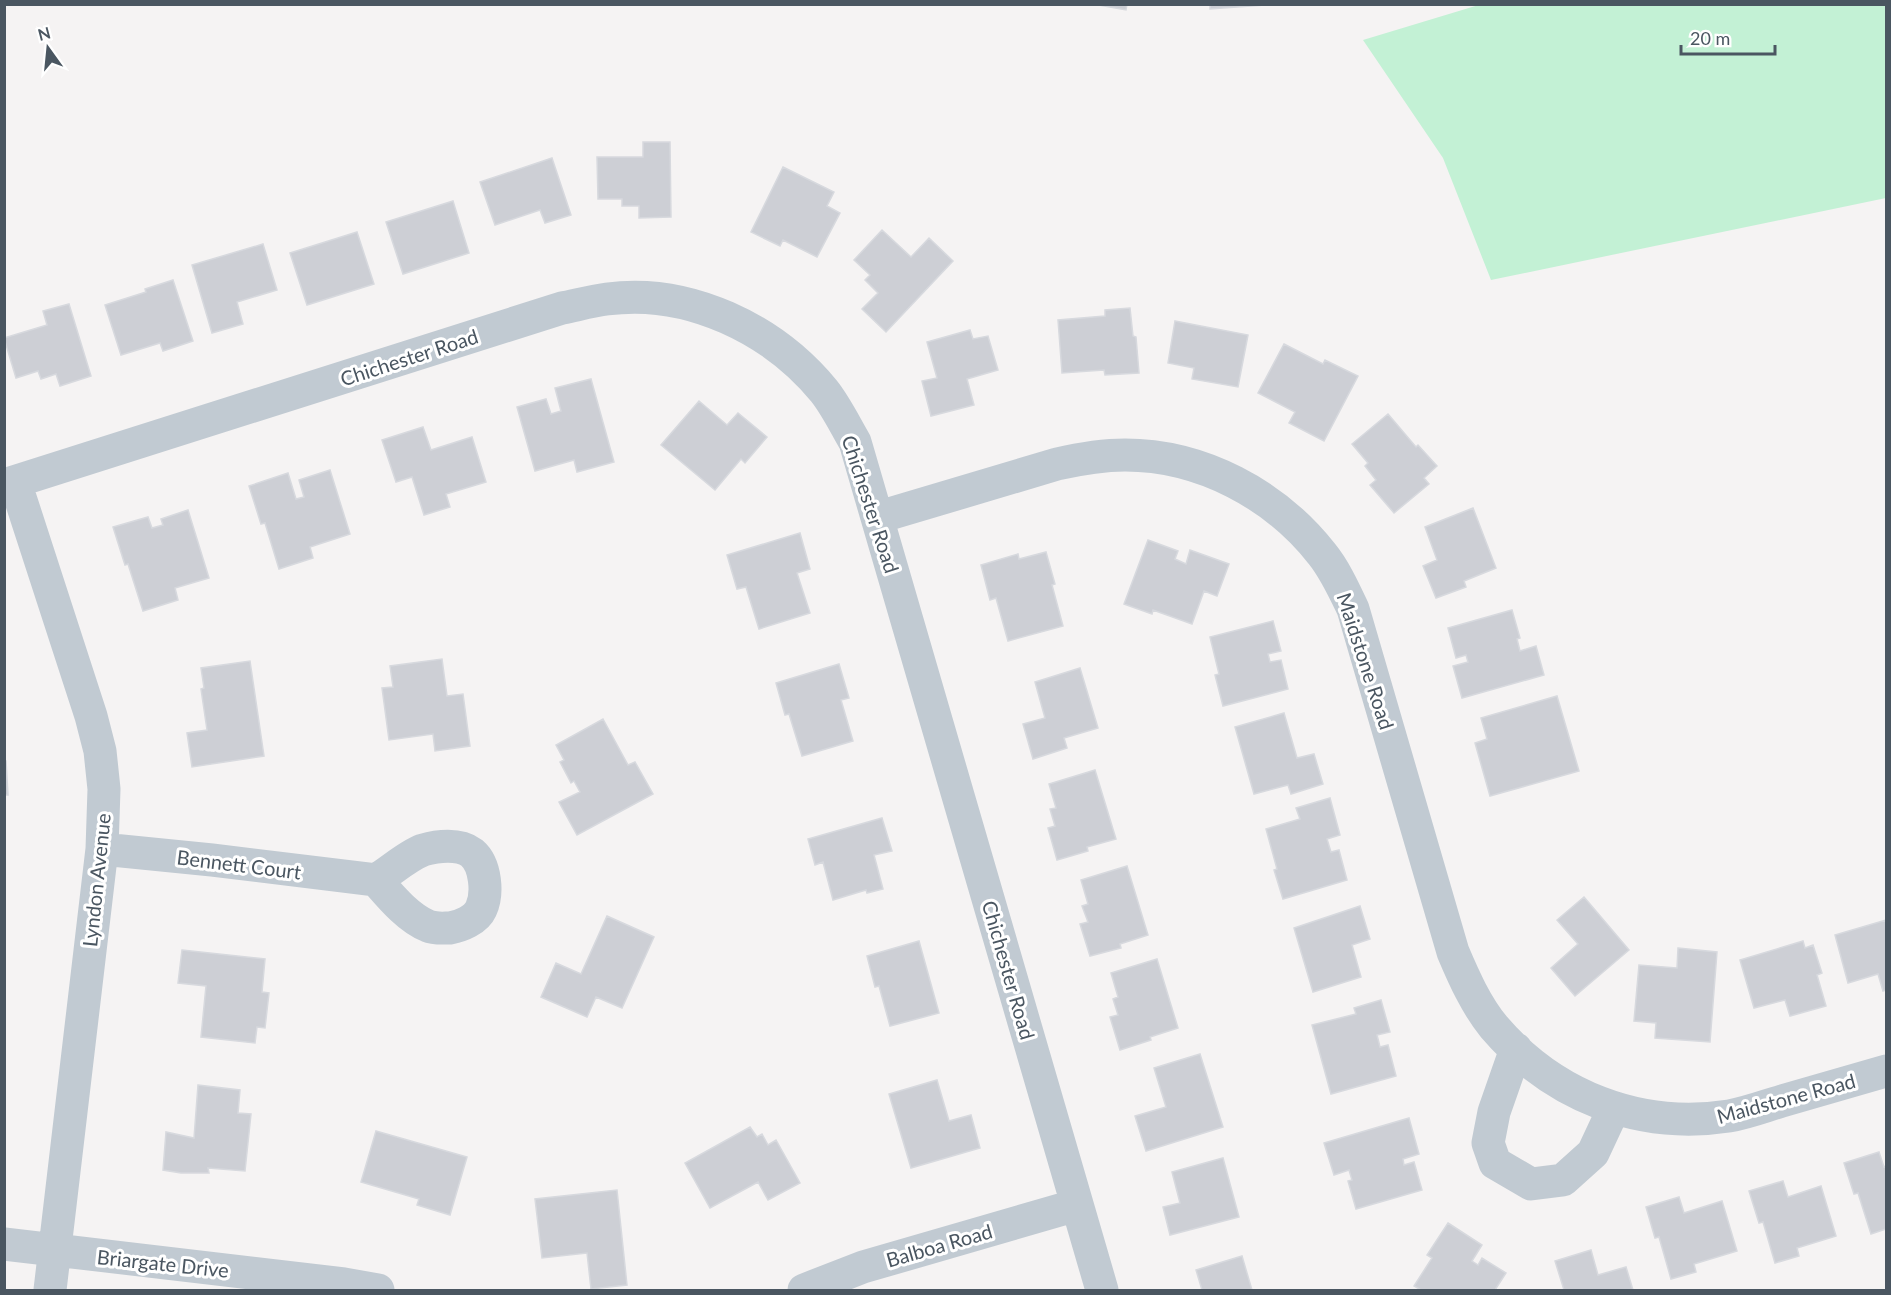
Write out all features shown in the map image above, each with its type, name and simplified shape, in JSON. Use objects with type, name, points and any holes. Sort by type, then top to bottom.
[{"type":"street","name":"Chichester Road","points":[[10,483],[562,308],[608,299],[646,298],[684,303],[729,318],[771,341],[801,365],[826,393],[855,442],[879,517],[1102,1290]]},
{"type":"street","name":"Maidstone Road","points":[[879,517],[1057,464],[1086,458],[1125,455],[1164,459],[1212,471],[1252,490],[1283,513],[1304,533],[1339,579],[1353,609],[1453,952],[1475,999],[1494,1027],[1526,1060],[1567,1089],[1614,1108],[1642,1116],[1666,1119],[1732,1116],[1887,1071]]},
{"type":"street","name":"Lyndon Avenue","points":[[10,483],[91,716],[100,751],[105,789],[102,849],[50,1290]]},
{"type":"street","name":"Bennett Court","points":[[102,849],[376,880]]},
{"type":"street","points":[[1516,1049],[1494,1112],[1488,1143],[1495,1163],[1531,1184],[1563,1180],[1593,1153],[1614,1108]]},
{"type":"street","name":"Balboa Road","points":[[804,1290],[864,1267],[1077,1205]]},
{"type":"street","name":"Briargate Drive","points":[[4,1244],[344,1284],[378,1290]]},
{"type":"green space","points":[[1482,4],[1886,5],[1886,198],[1491,280],[1443,158],[1363,40]]},
{"type":"building","points":[[1093,4],[1127,4],[1126,10]]},
{"type":"building","points":[[1210,4],[1278,4],[1210,9]]},
{"type":"building","points":[[643,142],[670,142],[671,217],[639,218],[639,206],[622,206],[622,199],[598,199],[597,157],[643,157]]},
{"type":"building","points":[[552,158],[571,215],[545,223],[540,210],[495,225],[480,182]]},
{"type":"building","points":[[783,167],[834,192],[827,206],[840,213],[817,257],[783,240],[780,246],[751,232]]},
{"type":"building","points":[[453,201],[469,253],[403,274],[386,222]]},
{"type":"building","points":[[882,230],[911,257],[929,238],[953,261],[886,332],[862,309],[878,293],[865,280],[870,275],[854,260]]},
{"type":"building","points":[[357,232],[374,284],[307,305],[290,253]]},
{"type":"building","points":[[263,244],[277,290],[237,302],[243,324],[212,333],[192,265]]},
{"type":"building","points":[[173,280],[193,341],[163,351],[160,343],[121,355],[105,305],[146,292],[145,289]]},
{"type":"building","points":[[69,304],[91,376],[60,386],[56,374],[41,379],[38,371],[16,378],[4,338],[47,325],[43,311]]},
{"type":"building","points":[[1130,308],[1133,336],[1136,337],[1139,373],[1105,375],[1104,370],[1062,373],[1058,320],[1105,316],[1105,310]]},
{"type":"building","points":[[1175,321],[1248,335],[1238,387],[1192,379],[1194,368],[1168,363]]},
{"type":"building","points":[[970,330],[973,339],[988,336],[998,370],[967,379],[974,405],[931,416],[922,381],[937,378],[927,342]]},
{"type":"building","points":[[1284,344],[1323,364],[1325,360],[1358,376],[1324,441],[1289,423],[1295,412],[1258,393]]},
{"type":"building","points":[[591,379],[614,462],[577,472],[574,460],[535,471],[517,407],[546,399],[551,414],[561,411],[555,388]]},
{"type":"building","points":[[699,401],[727,425],[738,413],[767,437],[745,463],[741,459],[715,490],[661,445]]},
{"type":"building","points":[[1388,414],[1416,447],[1418,445],[1437,466],[1424,478],[1429,484],[1394,513],[1370,485],[1376,480],[1365,466],[1368,463],[1352,444]]},
{"type":"building","points":[[423,427],[431,450],[472,437],[486,482],[446,494],[450,507],[424,515],[412,477],[396,482],[382,440]]},
{"type":"building","points":[[330,470],[350,534],[310,547],[313,558],[279,569],[265,523],[261,524],[249,486],[288,473],[296,499],[304,497],[299,480]]},
{"type":"building","points":[[1473,508],[1496,568],[1464,581],[1466,587],[1436,598],[1423,566],[1437,560],[1425,527]]},
{"type":"building","points":[[188,510],[209,578],[175,588],[178,600],[143,611],[113,527],[148,517],[152,528],[163,525],[161,519]]},
{"type":"building","points":[[800,533],[810,569],[797,573],[810,613],[759,629],[746,587],[737,589],[727,555]]},
{"type":"building","points":[[1148,540],[1178,551],[1175,559],[1186,564],[1190,550],[1229,564],[1217,596],[1204,591],[1192,624],[1153,610],[1152,614],[1124,604]]},
{"type":"building","points":[[1046,552],[1063,626],[1008,641],[996,598],[990,600],[981,565],[1018,554],[1019,559]]},
{"type":"building","points":[[1512,610],[1520,638],[1517,639],[1520,651],[1536,646],[1544,675],[1462,698],[1453,666],[1468,662],[1466,655],[1456,658],[1448,628]]},
{"type":"building","points":[[1273,621],[1281,651],[1268,654],[1270,662],[1281,660],[1288,689],[1223,706],[1215,675],[1219,674],[1210,637]]},
{"type":"building","points":[[442,659],[447,696],[463,694],[470,746],[435,751],[433,734],[389,740],[382,688],[393,687],[390,666]]},
{"type":"building","points":[[250,661],[264,756],[192,767],[187,733],[207,730],[201,689],[204,688],[201,668]]},
{"type":"building","points":[[839,664],[849,698],[841,700],[853,741],[802,756],[789,714],[785,715],[776,683]]},
{"type":"building","points":[[1080,668],[1098,728],[1064,738],[1067,748],[1033,759],[1023,724],[1045,718],[1035,682]]},
{"type":"building","points":[[1557,696],[1579,771],[1490,796],[1475,743],[1487,739],[1481,718]]},
{"type":"building","points":[[1284,713],[1297,758],[1314,754],[1323,784],[1291,794],[1288,785],[1254,794],[1235,727]]},
{"type":"building","points":[[603,719],[628,765],[635,762],[653,794],[577,835],[559,802],[580,792],[574,781],[571,783],[560,762],[564,760],[556,745]]},
{"type":"building","points":[[4,761],[6,761],[8,795],[4,795]]},
{"type":"building","points":[[1095,770],[1116,839],[1087,847],[1088,851],[1057,860],[1048,828],[1055,826],[1050,809],[1056,808],[1049,784]]},
{"type":"building","points":[[1330,798],[1340,835],[1327,839],[1331,852],[1339,850],[1347,880],[1283,899],[1274,870],[1277,869],[1266,829],[1300,819],[1296,808]]},
{"type":"building","points":[[882,818],[892,851],[874,855],[883,889],[867,893],[866,890],[833,900],[823,862],[815,865],[808,839]]},
{"type":"building","points":[[1127,866],[1148,935],[1120,944],[1121,948],[1090,956],[1080,924],[1088,922],[1082,906],[1088,904],[1081,880]]},
{"type":"building","points":[[1584,897],[1629,950],[1575,996],[1551,968],[1578,944],[1557,920]]},
{"type":"building","points":[[1360,906],[1370,939],[1352,945],[1361,977],[1313,992],[1294,928]]},
{"type":"building","points":[[607,916],[654,937],[622,1008],[596,997],[587,1017],[541,997],[556,963],[581,974]]},
{"type":"building","points":[[1886,920],[1886,990],[1883,991],[1878,974],[1848,983],[1835,935]]},
{"type":"building","points":[[919,941],[939,1013],[890,1026],[879,986],[875,987],[867,956]]},
{"type":"building","points":[[1803,941],[1805,948],[1813,945],[1822,973],[1817,975],[1826,1006],[1790,1016],[1785,1000],[1754,1008],[1740,960]]},
{"type":"building","points":[[1678,948],[1717,952],[1710,1042],[1655,1038],[1656,1023],[1634,1021],[1639,965],[1677,968]]},
{"type":"building","points":[[182,950],[265,959],[262,992],[269,993],[265,1028],[257,1027],[255,1043],[201,1037],[206,986],[178,983]]},
{"type":"building","points":[[1157,959],[1178,1028],[1120,1050],[1110,1017],[1118,1015],[1113,999],[1118,997],[1111,973]]},
{"type":"building","points":[[1381,1000],[1390,1032],[1377,1035],[1380,1047],[1388,1045],[1396,1076],[1331,1094],[1312,1025],[1356,1014],[1354,1008]]},
{"type":"building","points":[[1200,1054],[1223,1127],[1146,1151],[1135,1116],[1166,1107],[1154,1068]]},
{"type":"building","points":[[937,1080],[949,1121],[971,1115],[980,1148],[911,1168],[889,1094]]},
{"type":"building","points":[[198,1085],[240,1090],[238,1113],[251,1114],[245,1171],[208,1168],[209,1173],[181,1173],[163,1170],[166,1132],[194,1138]]},
{"type":"building","points":[[1409,1118],[1419,1154],[1403,1159],[1404,1165],[1414,1162],[1422,1190],[1356,1209],[1348,1181],[1352,1180],[1349,1170],[1334,1175],[1324,1143]]},
{"type":"building","points":[[750,1127],[757,1137],[762,1134],[768,1145],[776,1140],[800,1183],[768,1200],[758,1182],[710,1208],[685,1163]]},
{"type":"building","points":[[376,1131],[467,1157],[450,1215],[417,1205],[419,1199],[361,1182]]},
{"type":"building","points":[[1879,1152],[1884,1167],[1886,1166],[1886,1229],[1871,1234],[1858,1193],[1854,1194],[1844,1163]]},
{"type":"building","points":[[1223,1158],[1239,1217],[1170,1235],[1163,1207],[1180,1203],[1172,1172]]},
{"type":"building","points":[[1783,1181],[1788,1197],[1821,1186],[1836,1236],[1797,1248],[1799,1256],[1775,1263],[1763,1222],[1759,1223],[1749,1191]]},
{"type":"building","points":[[617,1190],[627,1285],[591,1289],[587,1253],[542,1258],[535,1199]]},
{"type":"building","points":[[1679,1197],[1684,1213],[1722,1201],[1737,1251],[1694,1264],[1696,1272],[1671,1279],[1659,1237],[1655,1238],[1646,1207]]},
{"type":"building","points":[[1448,1223],[1482,1245],[1472,1261],[1478,1265],[1482,1258],[1506,1273],[1495,1290],[1421,1290],[1414,1286],[1432,1258],[1427,1255]]},
{"type":"building","points":[[1591,1250],[1598,1275],[1626,1267],[1633,1290],[1564,1290],[1555,1261]]},
{"type":"building","points":[[1242,1256],[1252,1290],[1202,1290],[1196,1270]]}]
